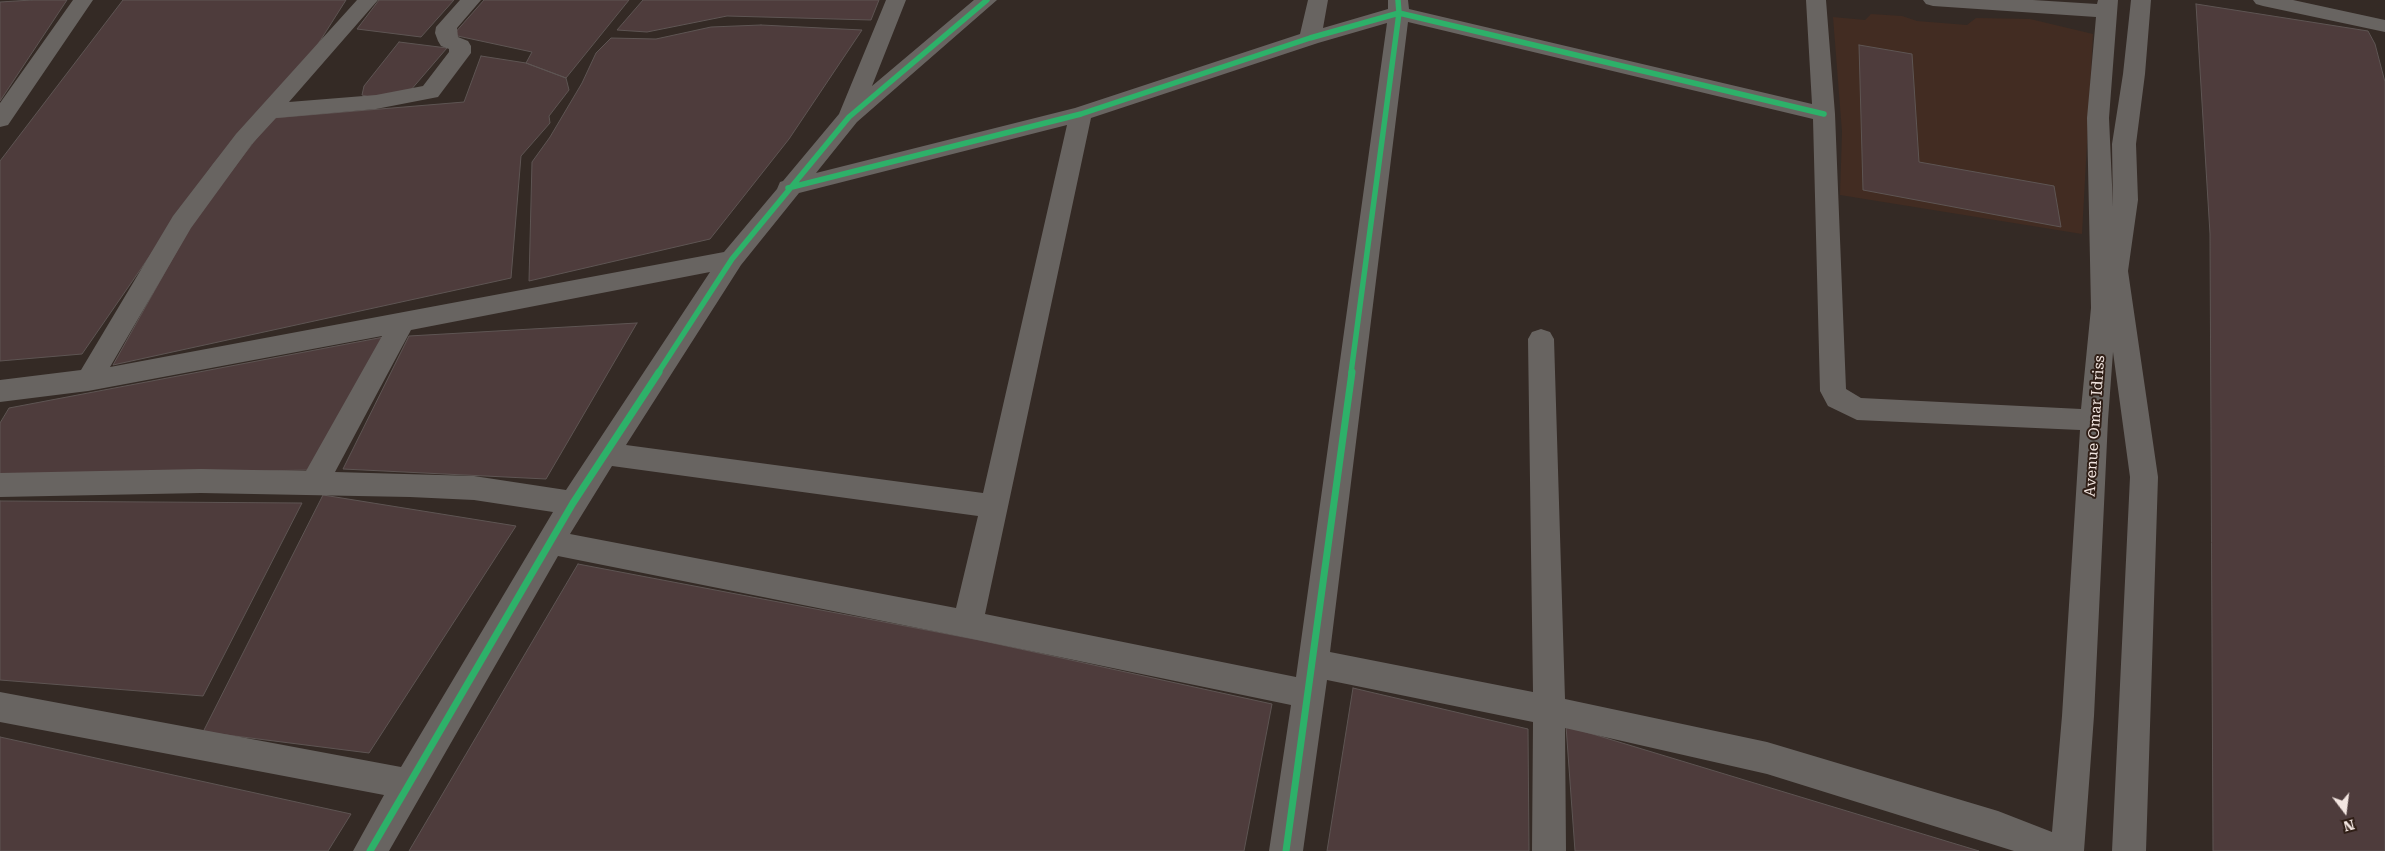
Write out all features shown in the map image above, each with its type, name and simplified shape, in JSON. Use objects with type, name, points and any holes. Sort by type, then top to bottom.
[{"type":"street","points":[[0,120],[83,0]]},
{"type":"street","points":[[88,381],[182,222],[244,139],[294,86],[368,0]]},
{"type":"street","points":[[269,111],[376,102],[430,92],[460,53],[460,46],[449,41],[446,33],[447,27],[471,0]]},
{"type":"street","points":[[849,116],[896,0]]},
{"type":"street","points":[[370,851],[573,502],[732,259],[788,188],[849,116],[987,0]]},
{"type":"street","points":[[1310,38],[1318,0]]},
{"type":"street","points":[[1816,0],[1824,114],[1833,391],[1838,398],[1857,409],[2094,420]]},
{"type":"street","points":[[1934,0],[2108,6]]},
{"type":"street","points":[[2129,851],[2144,477],[2115,271],[2126,200],[2124,144],[2134,74],[2141,0]]},
{"type":"street","points":[[2263,0],[2385,26]]},
{"type":"street","points":[[788,188],[1082,114],[1310,38],[1399,6],[1824,114]]},
{"type":"street","points":[[1286,851],[1309,694],[1399,6]]},
{"type":"street","name":"Avenue Omar Idriss","points":[[2066,851],[2078,716],[2094,420],[2104,308],[2098,118],[2108,6]]},
{"type":"street","points":[[968,624],[1082,114]]},
{"type":"street","points":[[0,392],[88,381],[732,259]]},
{"type":"street","points":[[315,482],[402,322]]},
{"type":"street","points":[[1541,339],[1549,710],[1549,851]]},
{"type":"street","points":[[604,454],[994,506]]},
{"type":"street","points":[[0,486],[201,481],[315,482],[474,488],[573,502]]},
{"type":"street","points":[[549,542],[968,624],[1309,694]]},
{"type":"street","points":[[1312,663],[1549,710],[1767,758],[1998,828],[2058,851]]},
{"type":"street","points":[[0,707],[408,784]]},
{"type":"shaded area","points":[[1871,14],[1902,16],[1917,21],[1967,25],[1976,18],[2030,19],[2093,34],[2082,234],[1840,195],[1842,132],[1833,17],[1865,20]]},
{"type":"building","points":[[67,0],[0,101],[0,2]]},
{"type":"building","points":[[123,0],[346,0],[313,52],[214,163],[82,354],[0,361],[0,161]]},
{"type":"building","points":[[379,0],[454,0],[421,37],[357,29]]},
{"type":"building","points":[[484,0],[629,0],[566,78],[526,63],[532,52],[453,35]]},
{"type":"building","points":[[643,0],[879,0],[871,20],[727,16],[647,32],[617,30]]},
{"type":"building","points":[[2196,4],[2368,31],[2375,44],[2385,82],[2385,851],[2213,851],[2210,234]]},
{"type":"building","points":[[761,25],[862,30],[789,139],[710,239],[529,281],[532,162],[550,137],[582,83],[596,53],[611,38],[656,39],[711,27]]},
{"type":"building","points":[[399,42],[447,48],[410,91],[373,98],[362,95],[364,86]]},
{"type":"building","points":[[1859,45],[1912,54],[1919,162],[2054,186],[2061,227],[1863,190]]},
{"type":"building","points":[[481,56],[526,63],[566,78],[569,90],[549,116],[550,123],[521,156],[511,278],[113,365],[194,220],[272,118],[464,102]]},
{"type":"building","points":[[637,323],[546,479],[343,469],[409,336]]},
{"type":"building","points":[[384,337],[313,470],[0,475],[0,423],[9,408]]},
{"type":"building","points":[[323,495],[516,526],[369,753],[203,732]]},
{"type":"building","points":[[0,501],[302,503],[203,696],[0,680]]},
{"type":"building","points":[[578,564],[979,640],[1272,704],[1244,851],[409,851]]},
{"type":"building","points":[[1353,688],[1528,729],[1529,851],[1327,851]]},
{"type":"building","points":[[1566,726],[1979,851],[1575,851]]},
{"type":"building","points":[[0,737],[351,814],[328,851],[0,851]]},
{"type":"cycle path","points":[[370,851],[573,503],[732,259],[849,117],[987,0]]},
{"type":"cycle path","points":[[1286,851],[1309,694],[1399,13],[1398,0]]},
{"type":"cycle path","points":[[788,188],[1081,114],[1310,38],[1399,13],[1824,114]]}]
